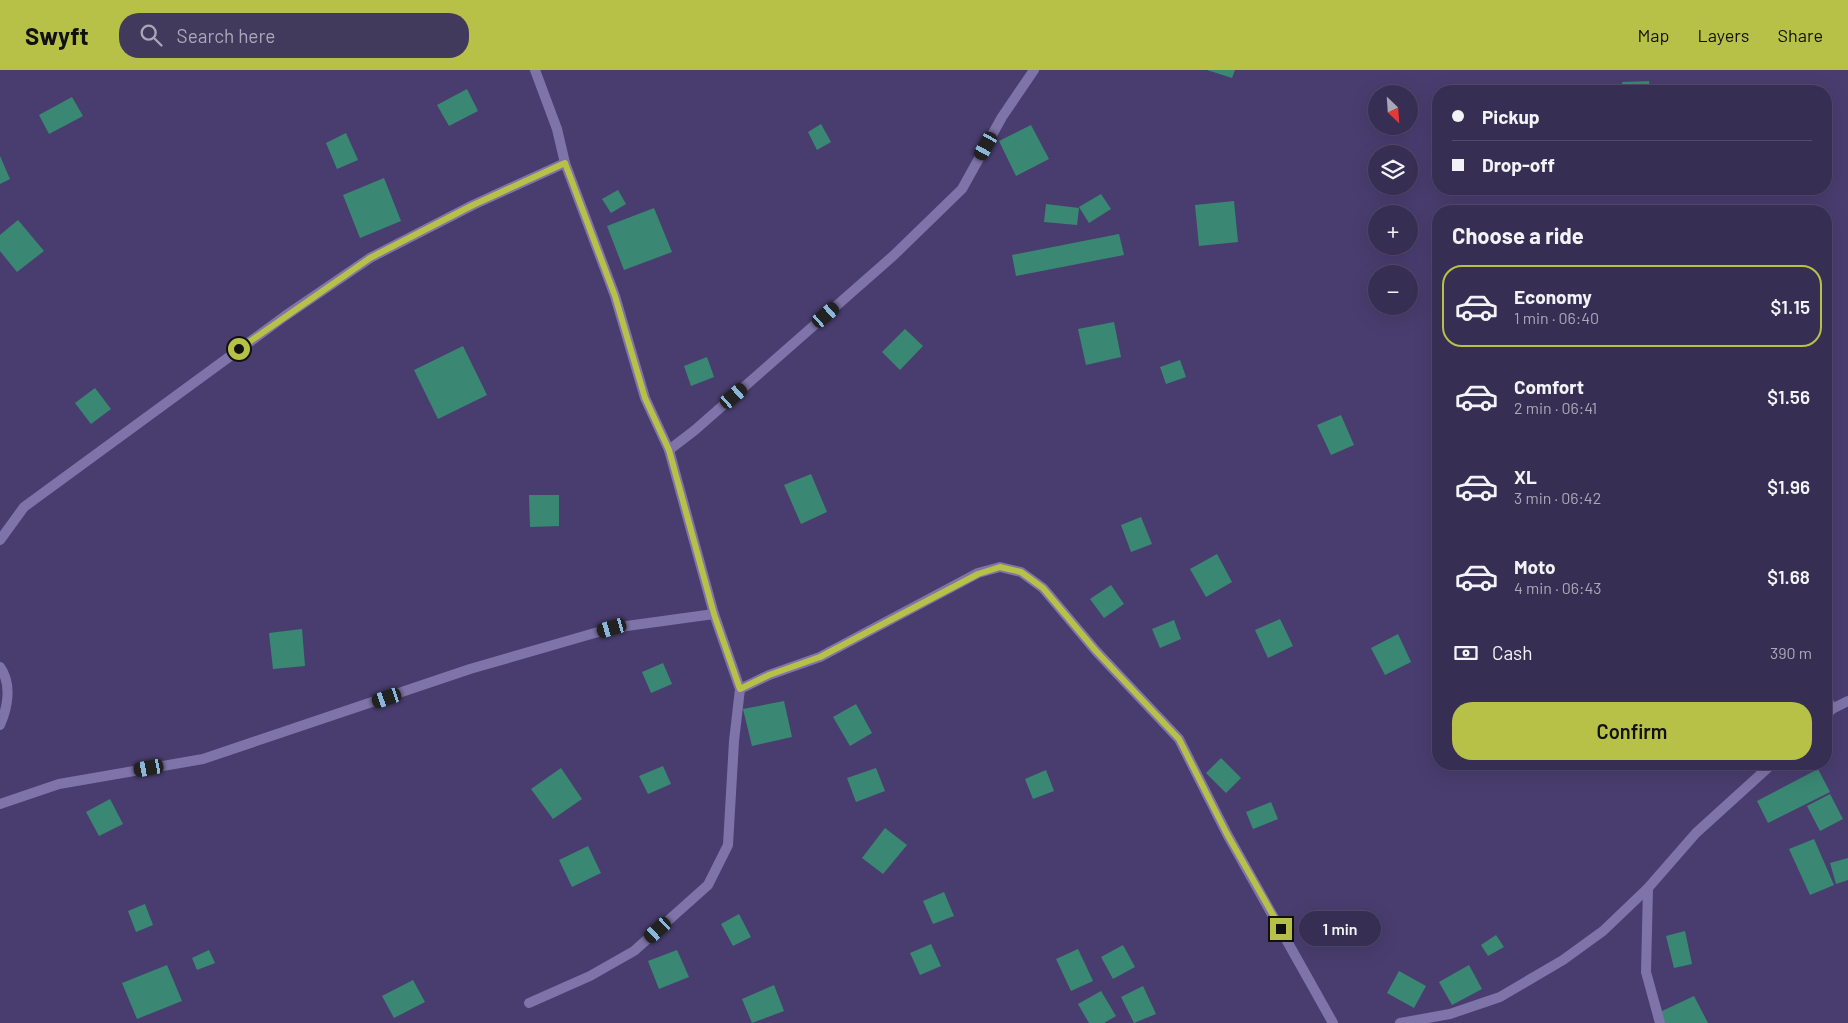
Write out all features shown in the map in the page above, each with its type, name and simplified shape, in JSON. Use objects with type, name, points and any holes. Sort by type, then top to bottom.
[{"type":"street","points":[[528,1003],[590,976],[634,951],[708,885],[728,845],[734,741],[740,689],[714,614],[669,450],[645,398],[615,296],[565,163],[557,129],[535,70]]},
{"type":"street","points":[[669,450],[695,430],[893,256],[962,189],[1002,117],[1034,70]]},
{"type":"street","points":[[0,540],[24,507],[270,327],[370,258],[473,205],[565,163]]},
{"type":"street","points":[[740,689],[769,675],[820,657],[978,574],[1000,567],[1021,572],[1043,588],[1096,651],[1179,739],[1227,834],[1333,1023]]},
{"type":"street","points":[[0,804],[59,784],[203,759],[470,669],[612,628],[714,614]]},
{"type":"street","points":[[0,667],[6,675],[8,694],[5,712],[0,725]]},
{"type":"street","points":[[1832,710],[1848,701]]},
{"type":"street","points":[[1400,1023],[1450,1014],[1500,997],[1563,960],[1603,931],[1648,888],[1696,832],[1765,770]]},
{"type":"street","points":[[1648,888],[1646,972],[1660,1023]]},
{"type":"building","points":[[1207,70],[1235,70],[1232,78]]},
{"type":"building","points":[[1649,81],[1649,85],[1622,85],[1622,82]]},
{"type":"building","points":[[467,89],[478,111],[449,126],[437,105]]},
{"type":"building","points":[[72,97],[83,116],[49,134],[39,115]]},
{"type":"building","points":[[821,124],[831,142],[817,150],[808,132]]},
{"type":"building","points":[[1031,125],[1049,159],[1016,176],[999,141]]},
{"type":"building","points":[[346,133],[358,160],[337,169],[326,143]]},
{"type":"building","points":[[0,156],[10,179],[0,184]]},
{"type":"building","points":[[384,178],[401,221],[360,238],[343,195]]},
{"type":"building","points":[[618,190],[626,204],[611,213],[602,199]]},
{"type":"building","points":[[1101,194],[1111,209],[1089,223],[1079,207]]},
{"type":"building","points":[[1234,201],[1238,242],[1199,246],[1195,205]]},
{"type":"building","points":[[1046,204],[1079,208],[1077,225],[1044,222]]},
{"type":"building","points":[[654,208],[672,252],[624,270],[607,226]]},
{"type":"building","points":[[18,220],[44,251],[17,272],[0,251],[0,235]]},
{"type":"building","points":[[1119,234],[1124,255],[1016,276],[1012,255]]},
{"type":"building","points":[[1114,322],[1121,357],[1086,365],[1078,329]]},
{"type":"building","points":[[905,329],[923,346],[900,370],[882,352]]},
{"type":"building","points":[[463,346],[487,395],[438,419],[414,370]]},
{"type":"building","points":[[707,357],[714,377],[691,386],[684,366]]},
{"type":"building","points":[[1180,360],[1186,377],[1166,384],[1160,367]]},
{"type":"building","points":[[95,388],[111,409],[91,424],[75,403]]},
{"type":"building","points":[[1341,415],[1354,445],[1331,455],[1317,425]]},
{"type":"building","points":[[811,474],[827,512],[801,524],[784,485]]},
{"type":"building","points":[[529,495],[559,495],[559,526],[530,527]]},
{"type":"building","points":[[1141,517],[1152,544],[1131,552],[1121,525]]},
{"type":"building","points":[[1217,554],[1232,582],[1206,597],[1190,569]]},
{"type":"building","points":[[1111,585],[1124,604],[1104,618],[1090,599]]},
{"type":"building","points":[[1280,619],[1293,646],[1268,658],[1255,630]]},
{"type":"building","points":[[1174,620],[1181,639],[1160,648],[1152,629]]},
{"type":"building","points":[[302,629],[305,666],[273,669],[269,633]]},
{"type":"building","points":[[1398,634],[1411,662],[1385,675],[1371,648]]},
{"type":"building","points":[[663,663],[672,684],[651,693],[642,672]]},
{"type":"building","points":[[784,701],[792,737],[752,746],[743,709]]},
{"type":"building","points":[[856,704],[872,733],[850,746],[833,717]]},
{"type":"building","points":[[1221,758],[1241,778],[1226,793],[1206,773]]},
{"type":"building","points":[[663,766],[671,784],[648,794],[639,776]]},
{"type":"building","points":[[561,768],[582,799],[553,819],[531,789]]},
{"type":"building","points":[[876,768],[885,791],[856,802],[847,778]]},
{"type":"building","points":[[1046,770],[1054,791],[1033,799],[1025,779]]},
{"type":"building","points":[[1816,770],[1819,770],[1830,792],[1768,823],[1757,801]]},
{"type":"building","points":[[1830,794],[1843,819],[1820,831],[1807,806]]},
{"type":"building","points":[[110,799],[123,824],[99,836],[86,812]]},
{"type":"building","points":[[1271,802],[1278,819],[1253,829],[1246,812]]},
{"type":"building","points":[[885,828],[907,845],[883,874],[862,858]]},
{"type":"building","points":[[1814,839],[1834,885],[1810,895],[1789,849]]},
{"type":"building","points":[[588,846],[601,873],[572,887],[559,860]]},
{"type":"building","points":[[1848,858],[1848,880],[1836,884],[1830,863]]},
{"type":"building","points":[[944,892],[954,916],[933,924],[923,901]]},
{"type":"building","points":[[145,904],[153,925],[136,932],[128,911]]},
{"type":"building","points":[[739,914],[751,937],[733,946],[721,924]]},
{"type":"building","points":[[1685,931],[1692,964],[1674,968],[1666,936]]},
{"type":"building","points":[[1496,935],[1504,947],[1488,956],[1481,945]]},
{"type":"building","points":[[931,944],[941,966],[920,975],[910,953]]},
{"type":"building","points":[[1123,945],[1135,967],[1113,979],[1101,957]]},
{"type":"building","points":[[1078,949],[1093,981],[1071,991],[1056,959]]},
{"type":"building","points":[[209,950],[215,963],[197,970],[192,958]]},
{"type":"building","points":[[677,950],[689,977],[659,989],[648,961]]},
{"type":"building","points":[[167,965],[182,1001],[137,1019],[122,983]]},
{"type":"building","points":[[1469,965],[1482,989],[1452,1005],[1439,982]]},
{"type":"building","points":[[1399,971],[1426,986],[1414,1008],[1387,993]]},
{"type":"building","points":[[413,980],[425,1002],[394,1018],[382,996]]},
{"type":"building","points":[[774,985],[784,1011],[752,1023],[742,999]]},
{"type":"building","points":[[1143,986],[1156,1014],[1134,1023],[1121,997]]},
{"type":"building","points":[[1101,991],[1116,1016],[1104,1023],[1089,1023],[1078,1004]]},
{"type":"building","points":[[1694,996],[1708,1023],[1665,1023],[1660,1012]]},
{"type":"route","points":[[239,349],[370,258],[473,205],[565,163],[615,296],[645,398],[669,450],[714,614],[740,689],[769,675],[820,657],[978,574],[1000,567],[1021,572],[1043,588],[1096,651],[1179,739],[1227,834],[1281,929]]}]
